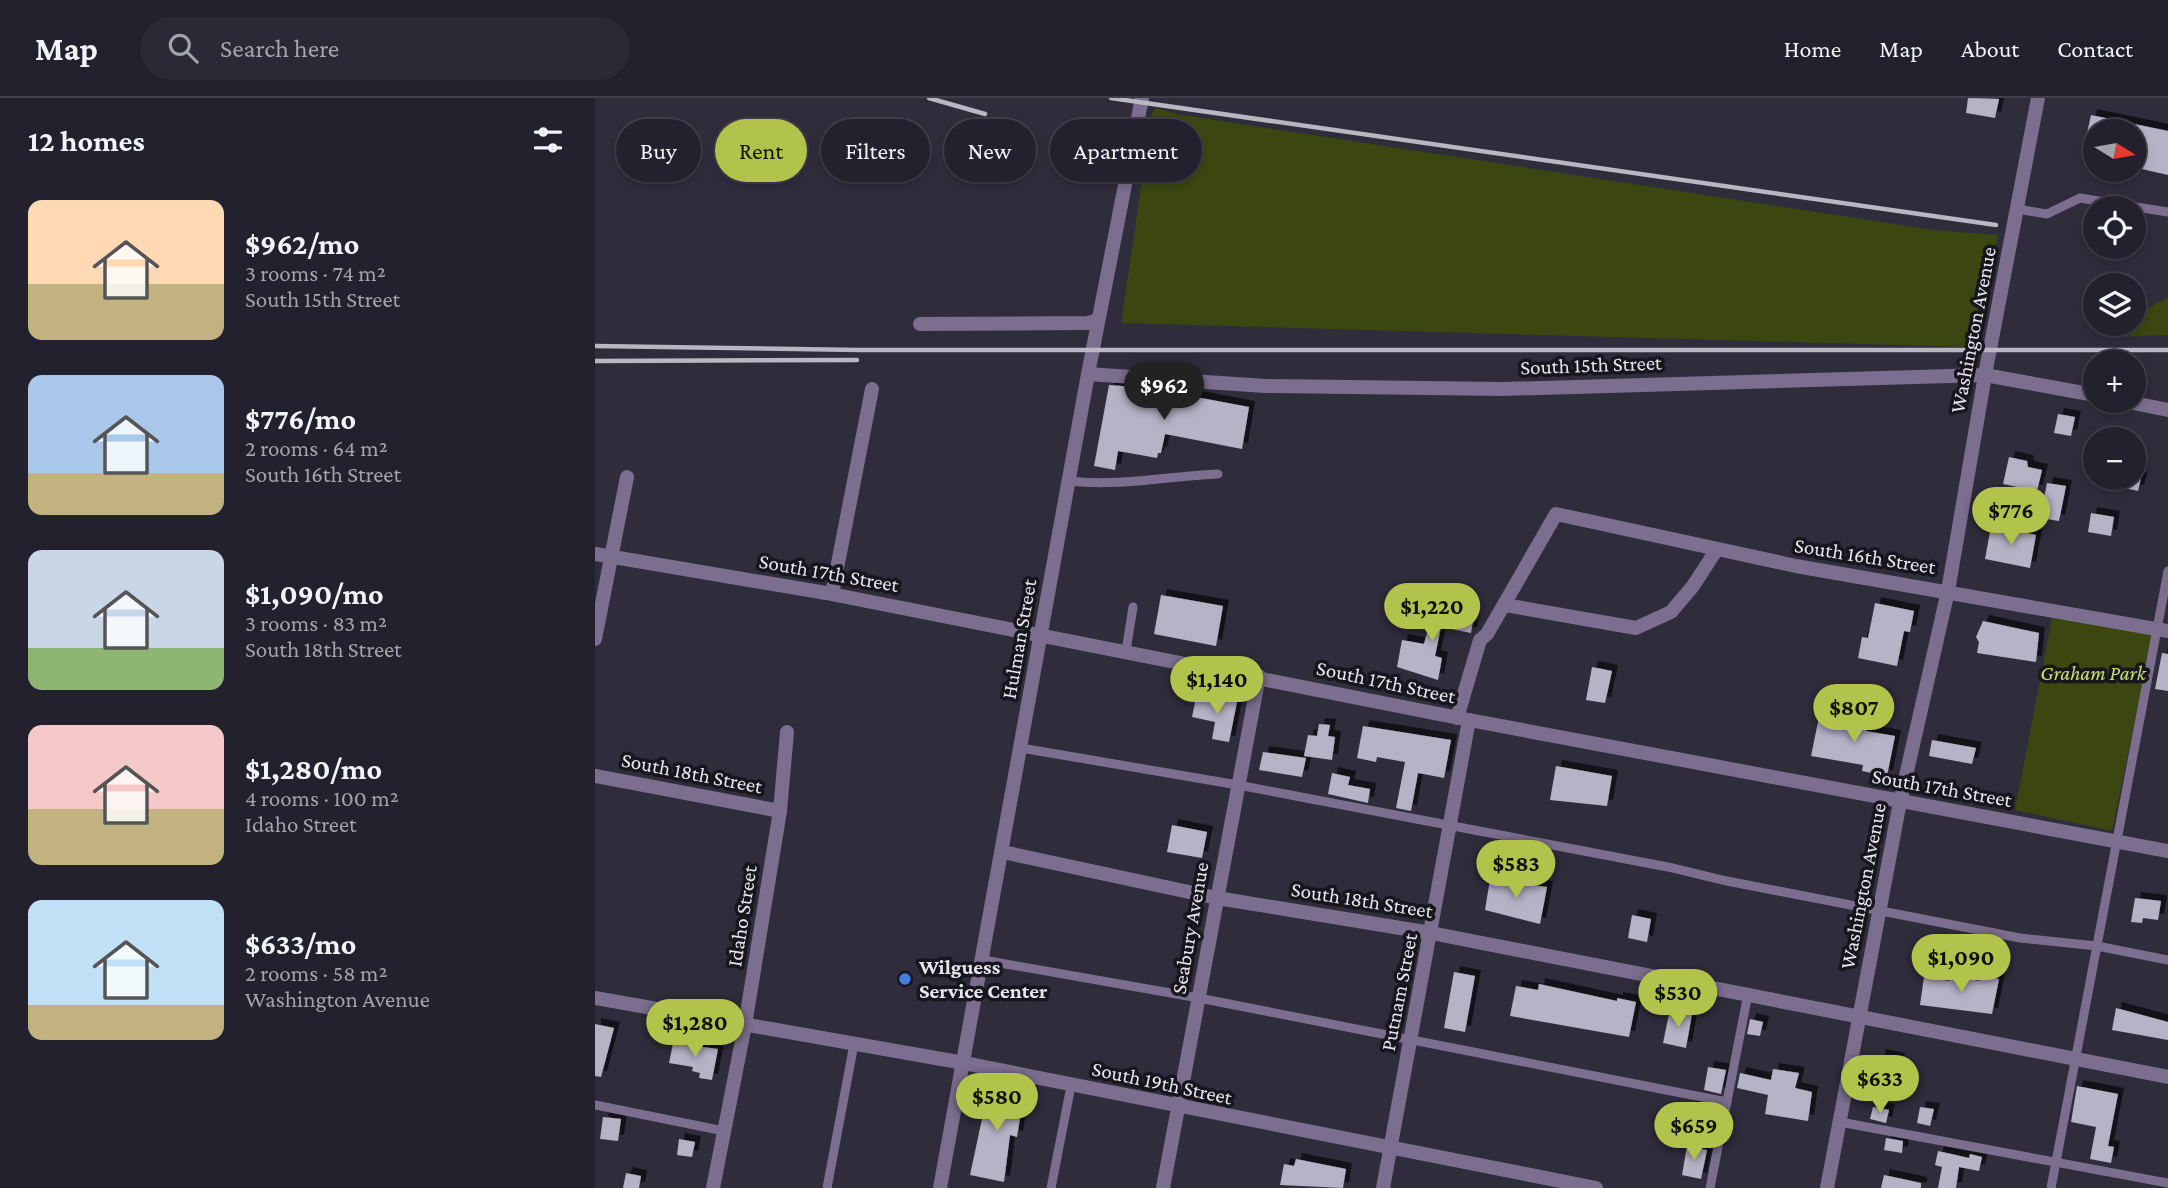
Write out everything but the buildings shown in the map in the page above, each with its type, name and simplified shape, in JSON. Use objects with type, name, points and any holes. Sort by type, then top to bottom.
[{"type":"street","name":"Hulman Street","points":[[940,1188],[1098,320],[1142,98]]},
{"type":"street","name":"Washington Avenue","points":[[1827,1188],[1900,802],[1948,591],[1985,374],[2038,98]]},
{"type":"street","points":[[920,324],[1088,323],[1098,320]]},
{"type":"street","name":"South 15th Street","points":[[1088,374],[1265,386],[1503,389],[1985,374],[2083,393]]},
{"type":"street","points":[[832,594],[871,389]]},
{"type":"street","points":[[2146,406],[2168,410]]},
{"type":"street","points":[[595,639],[627,477]]},
{"type":"street","name":"South 16th Street","points":[[1556,514],[1795,566],[2163,630]]},
{"type":"street","name":"Putnam Street","points":[[1383,1188],[1450,827],[1463,719],[1480,640],[1487,634],[1505,605],[1556,514]]},
{"type":"street","points":[[1505,605],[1636,628],[1671,612],[1693,586],[1717,549]]},
{"type":"street","name":"South 17th Street","points":[[595,554],[832,594],[1463,719],[2168,851]]},
{"type":"street","name":"Seabury Avenue","points":[[1163,1188],[1259,677]]},
{"type":"street","name":"Idaho Street","points":[[713,1188],[745,1025],[780,811],[787,732]]},
{"type":"street","name":"South 18th Street","points":[[595,776],[780,811]]},
{"type":"street","name":"South 18th Street","points":[[1003,852],[1217,898],[1431,933],[2168,1077]]},
{"type":"street","name":"South 19th Street","points":[[595,998],[964,1063],[1390,1150],[1595,1188]]},
{"type":"lane","points":[[2017,209],[2047,214],[2080,198],[2168,212]]},
{"type":"lane","points":[[1069,481],[1098,485],[1167,476],[1218,474]]},
{"type":"lane","points":[[2051,1188],[2117,841],[2163,630],[2168,571]]},
{"type":"lane","points":[[1126,651],[1133,607]]},
{"type":"lane","points":[[1021,748],[1238,785],[2020,938],[2097,946],[2168,960]]},
{"type":"lane","points":[[983,960],[1199,998],[1727,1102]]},
{"type":"lane","points":[[1710,1188],[1748,994]]},
{"type":"lane","points":[[827,1188],[854,1044]]},
{"type":"lane","points":[[1051,1188],[1071,1086]]},
{"type":"lane","points":[[595,1105],[724,1131]]},
{"type":"lane","points":[[1840,1122],[2168,1183]]},
{"type":"green space","points":[[1156,108],[1176,114],[1934,230],[1998,235],[1979,339],[1968,347],[1121,323],[1142,182],[1202,182],[1202,119],[1151,119]]},
{"type":"green space","points":[[2168,297],[2168,335],[2146,336],[2146,309]]},
{"type":"green space","name":"Graham Park","points":[[2053,613],[2153,632],[2112,831],[2015,810]]},
{"type":"railway","points":[[929,98],[985,114]]},
{"type":"railway","points":[[1111,98],[1996,225]]},
{"type":"railway","points":[[595,346],[859,350],[2168,350]]},
{"type":"railway","points":[[595,361],[857,360]]},
{"type":"place","name":"Wilguess Service Center","points":[[905,979]]}]
